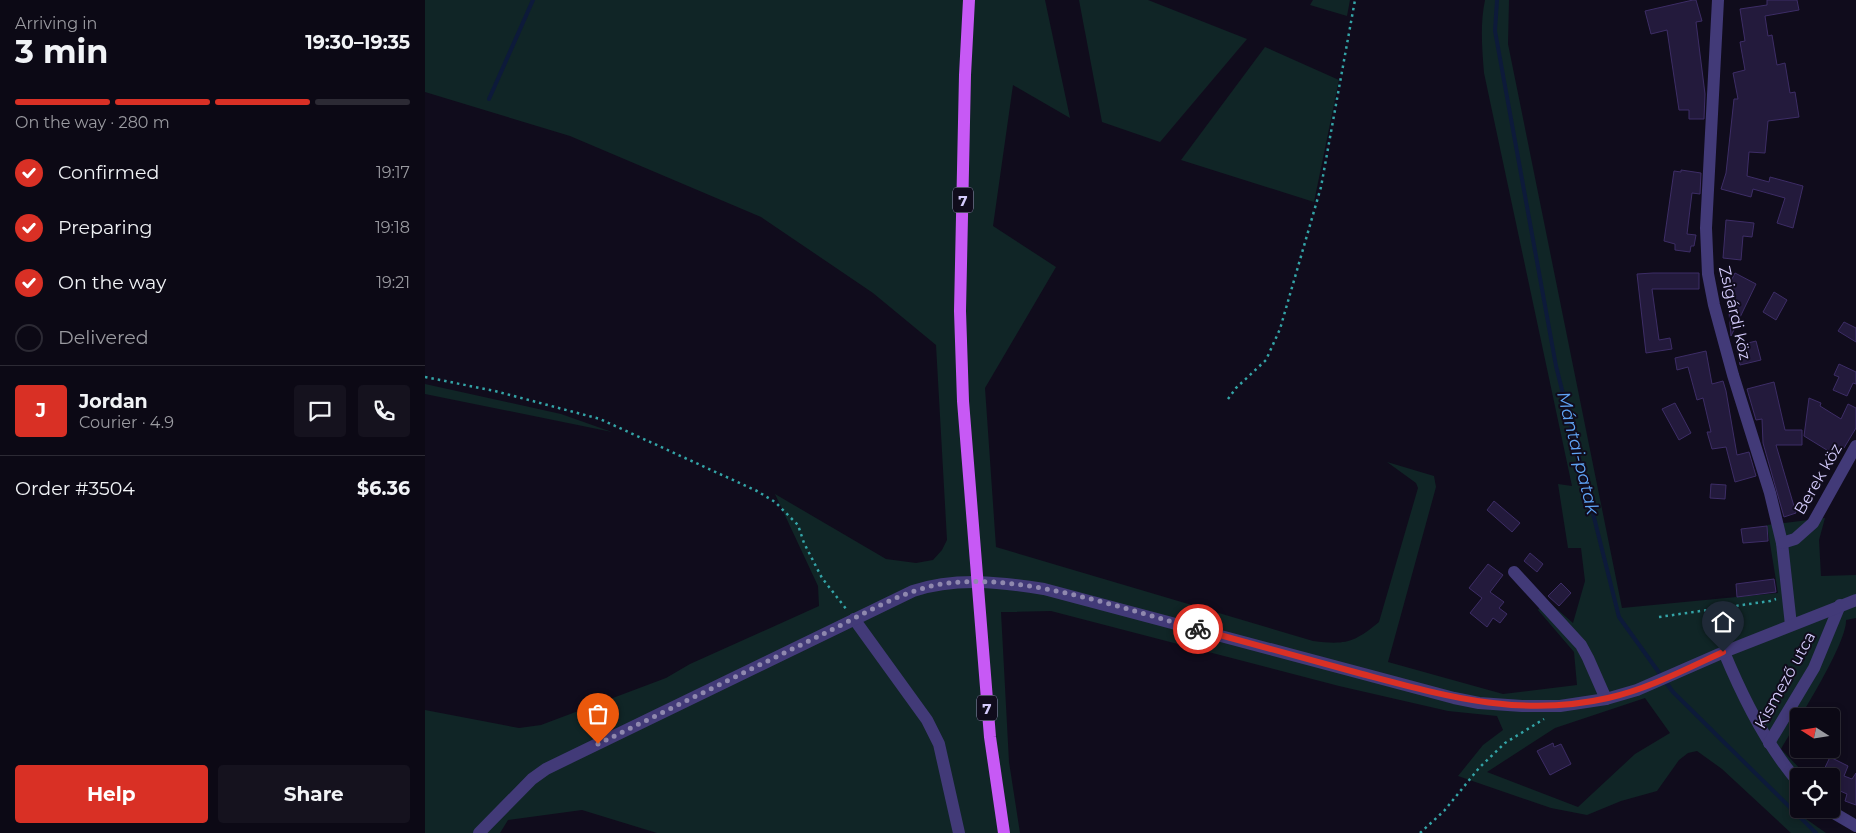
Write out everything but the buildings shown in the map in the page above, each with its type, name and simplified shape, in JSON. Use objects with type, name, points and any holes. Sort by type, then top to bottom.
[{"type":"main road","name":"7","points":[[969,0],[965,75],[960,312],[963,401],[976,582],[990,737],[1004,833]]},
{"type":"street","name":"Zsigárdi köz","points":[[1718,0],[1706,228],[1708,274],[1714,305],[1733,375],[1770,493],[1782,543],[1791,625]]},
{"type":"street","name":"Berek köz","points":[[1782,543],[1795,539],[1813,523],[1856,446]]},
{"type":"street","points":[[1514,572],[1581,646],[1606,699]]},
{"type":"street","name":"Kismező utca","points":[[479,833],[533,779],[546,769],[854,619],[926,587],[950,583],[976,582],[1028,587],[1073,596],[1399,684],[1479,703],[1522,706],[1560,706],[1606,699],[1654,683],[1723,652],[1856,600]]},
{"type":"street","name":"Kismező utca","points":[[1769,742],[1814,668],[1841,605]]},
{"type":"street","points":[[854,619],[927,720],[939,744],[959,833]]},
{"type":"street","points":[[1723,652],[1746,701],[1769,742],[1790,771]]},
{"type":"street","points":[[1840,817],[1856,826]]},
{"type":"path","points":[[1228,399],[1236,388],[1266,360],[1280,329],[1321,187],[1355,0]]},
{"type":"path","points":[[425,377],[495,391],[600,419],[757,491],[775,502],[798,525],[804,543],[822,578],[854,619]]},
{"type":"path","points":[[1659,617],[1770,602],[1787,594]]},
{"type":"path","points":[[1420,833],[1444,810],[1479,768],[1505,743],[1550,715],[1560,706]]},
{"type":"green space","points":[[425,0],[1045,0],[1070,118],[1013,85],[993,226],[1056,267],[985,388],[996,547],[1313,641],[1333,643],[1349,641],[1363,634],[1379,622],[1418,488],[1416,483],[1387,462],[1434,476],[1436,487],[1388,662],[1503,694],[1577,685],[1574,652],[1538,610],[1545,599],[1573,623],[1585,581],[1581,548],[1568,548],[1558,484],[1572,486],[1484,73],[1482,27],[1485,0],[1509,0],[1508,44],[1622,608],[1778,593],[1767,525],[1825,518],[1819,540],[1821,576],[1856,575],[1856,618],[1846,620],[1844,631],[1830,665],[1806,708],[1790,708],[1790,734],[1781,749],[1799,768],[1790,768],[1790,818],[1805,818],[1826,833],[1791,833],[1722,769],[1697,751],[1688,753],[1679,760],[1657,791],[1621,801],[1587,815],[1551,808],[1458,776],[1483,745],[1503,730],[1497,716],[1448,711],[1339,686],[1051,611],[1001,612],[1009,762],[1020,833],[657,833],[582,810],[508,820],[500,833],[425,833],[425,710],[519,728],[541,725],[666,678],[690,664],[819,606],[818,586],[775,494],[886,559],[916,563],[933,560],[942,550],[947,540],[936,345],[873,293],[761,217],[570,136],[425,92]],"holes":[[[1645,698],[1670,733],[1635,754],[1578,807],[1487,772],[1555,728]]]},
{"type":"green space","points":[[1079,0],[1148,0],[1247,39],[1160,142],[1102,122]]},
{"type":"green space","points":[[1313,0],[1350,0],[1347,16],[1310,5]]},
{"type":"green space","points":[[1265,47],[1339,80],[1314,202],[1181,160]]},
{"type":"green space","points":[[425,384],[561,414],[612,432],[425,394]]},
{"type":"waterway","points":[[489,99],[533,0]]},
{"type":"waterway","name":"Mántai-patak","points":[[1497,0],[1495,31],[1556,366],[1619,617],[1673,692],[1816,833]]},
{"type":"way so far","points":[[598,744],[854,619],[913,591],[926,587],[950,583],[976,582],[1044,589],[1198,629]]},
{"type":"route","points":[[1198,629],[1454,698],[1506,706],[1560,706],[1606,699],[1654,683],[1723,652]]}]
